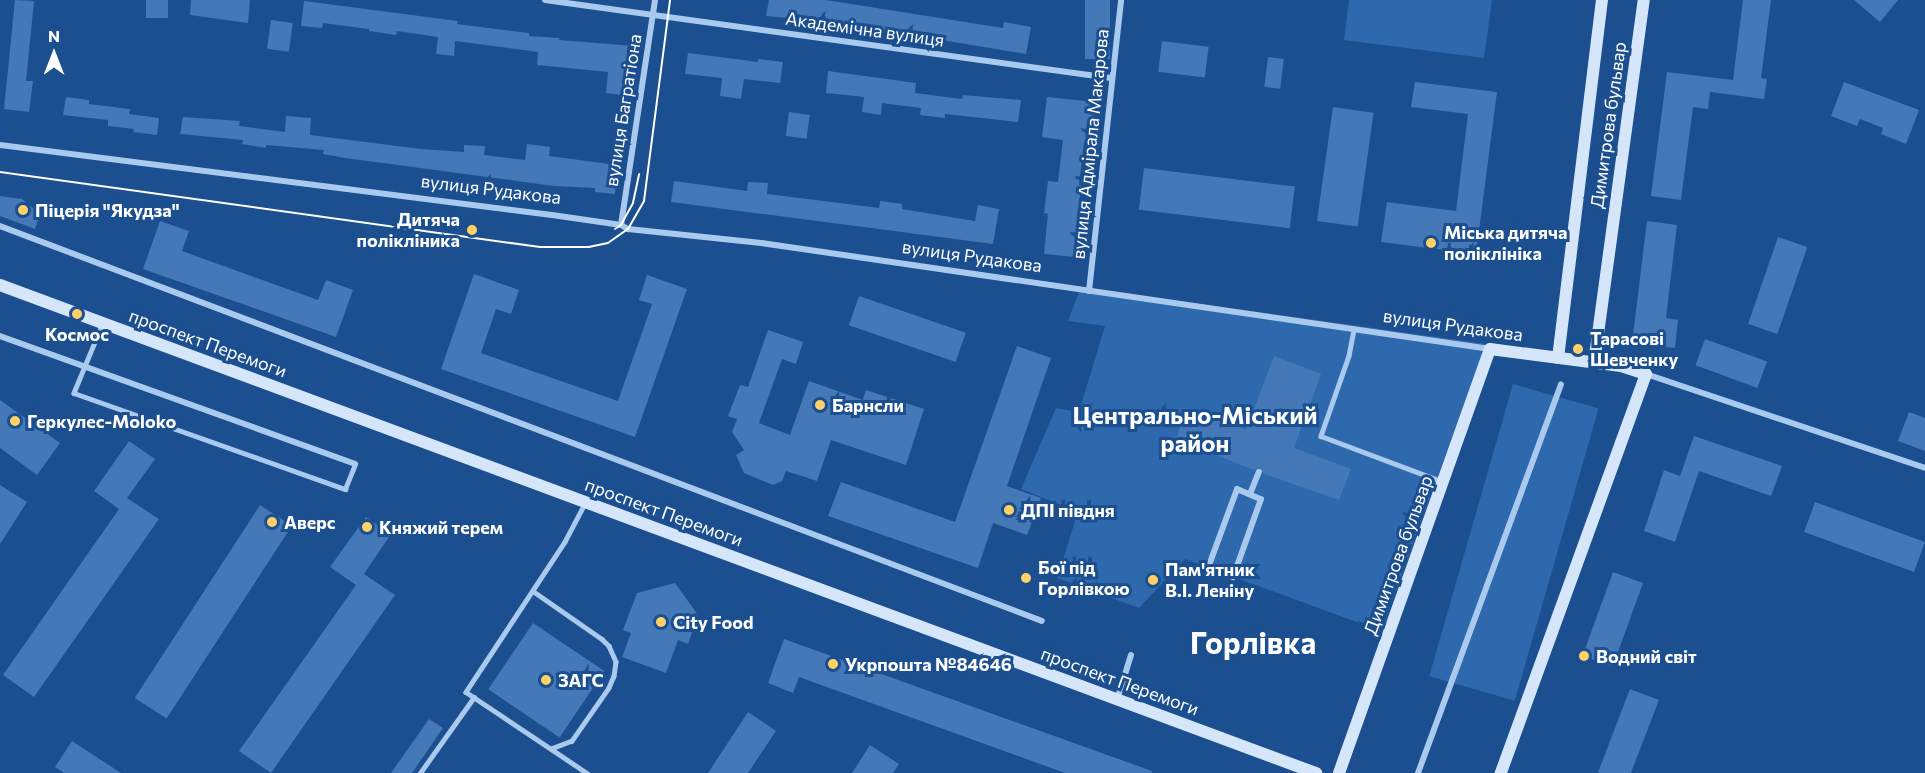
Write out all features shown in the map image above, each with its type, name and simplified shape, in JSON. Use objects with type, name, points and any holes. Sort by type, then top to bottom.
[{"type":"street","name":"Академічна вулиця","points":[[545,0],[1111,78]]},
{"type":"street","name":"вулиця Багратіона","points":[[621,225],[655,0]]},
{"type":"street","name":"вулиця Адмірала Макарова","points":[[1089,291],[1121,0]]},
{"type":"street","name":"Димитрова бульвар","points":[[1558,358],[1602,0]]},
{"type":"street","name":"Димитрова бульвар","points":[[1593,363],[1644,0]]},
{"type":"street","name":"вулиця Рудакова","points":[[0,145],[621,225],[628,229],[761,243],[1354,330],[1621,366],[1925,468]]},
{"type":"street","points":[[0,226],[1042,621]]},
{"type":"street","name":"проспект Перемоги","points":[[0,285],[1316,773]]},
{"type":"street","points":[[0,336],[355,464]]},
{"type":"street","name":"Димитрова бульвар","points":[[1339,773],[1490,349]]},
{"type":"street","points":[[1501,773],[1646,374]]},
{"type":"street","points":[[1418,773],[1561,385]]},
{"type":"street","points":[[1250,494],[1259,472]]},
{"type":"street","points":[[1208,568],[1237,489],[1261,499],[1233,577]]},
{"type":"street","points":[[1117,700],[1131,655]]},
{"type":"lane","points":[[103,323],[74,393],[345,489],[355,464]]},
{"type":"lane","points":[[1354,330],[1349,356],[1321,436],[1444,482]]},
{"type":"lane","points":[[585,502],[565,542],[466,692],[587,773]]},
{"type":"lane","points":[[533,591],[602,639],[609,646],[616,662],[609,688],[572,741],[551,749]]},
{"type":"lane","points":[[420,773],[474,697]]},
{"type":"shaded area","points":[[1349,0],[1492,0],[1484,58],[1344,40]]},
{"type":"shaded area","points":[[1081,287],[1486,344],[1381,631],[1185,559],[1139,608],[1057,578],[1078,512],[1021,489],[1056,408],[1079,412],[1105,326],[1068,321]]},
{"type":"shaded area","points":[[1513,384],[1599,409],[1515,701],[1429,676]]},
{"type":"building","points":[[15,0],[34,1],[26,81],[33,81],[29,112],[4,109]]},
{"type":"building","points":[[146,0],[168,0],[168,18],[146,18]]},
{"type":"building","points":[[191,0],[250,0],[248,23],[190,15]]},
{"type":"building","points":[[769,0],[826,0],[1003,28],[1004,22],[1031,27],[1026,54],[834,22],[766,16]]},
{"type":"building","points":[[1085,0],[1110,0],[1110,59],[1085,59]]},
{"type":"building","points":[[1743,0],[1771,0],[1761,78],[1767,79],[1764,99],[1710,92],[1708,109],[1693,107],[1681,200],[1651,196],[1667,72],[1733,80]]},
{"type":"building","points":[[1854,0],[1898,0],[1880,22]]},
{"type":"building","points":[[304,1],[458,21],[457,24],[529,33],[529,36],[634,46],[629,96],[606,93],[608,72],[537,65],[538,52],[455,41],[454,56],[436,54],[438,37],[397,31],[396,35],[323,23],[322,28],[301,26]]},
{"type":"building","points":[[271,20],[293,23],[289,52],[267,49]]},
{"type":"building","points":[[1162,41],[1209,47],[1205,77],[1158,72]]},
{"type":"building","points":[[688,53],[758,62],[758,59],[783,62],[780,83],[744,79],[741,99],[720,96],[722,78],[685,74]]},
{"type":"building","points":[[1268,57],[1284,59],[1280,89],[1264,87]]},
{"type":"building","points":[[828,71],[916,83],[915,93],[962,99],[963,95],[1021,100],[1018,122],[945,114],[945,118],[920,115],[921,108],[882,103],[881,115],[862,112],[864,97],[826,93]]},
{"type":"building","points":[[1415,82],[1497,92],[1476,254],[1381,242],[1387,202],[1456,211],[1468,114],[1411,107]]},
{"type":"building","points":[[1844,82],[1919,110],[1906,144],[1881,134],[1883,128],[1860,119],[1857,126],[1831,116]]},
{"type":"building","points":[[66,97],[89,100],[89,104],[130,109],[129,114],[159,118],[157,135],[108,126],[108,120],[63,115]]},
{"type":"building","points":[[1047,97],[1095,102],[1090,143],[1084,142],[1075,257],[1044,254],[1048,214],[1044,213],[1048,181],[1058,182],[1063,140],[1042,137]]},
{"type":"building","points":[[1333,107],[1374,113],[1358,227],[1317,221]]},
{"type":"building","points":[[789,112],[810,115],[806,139],[786,136]]},
{"type":"building","points":[[286,116],[311,118],[310,135],[421,149],[464,152],[464,145],[485,146],[484,155],[525,160],[527,144],[550,147],[549,156],[617,165],[615,194],[595,192],[595,188],[554,186],[345,158],[323,154],[324,150],[266,145],[266,148],[242,144],[243,140],[180,134],[183,117],[240,121],[239,126],[285,132]]},
{"type":"building","points":[[1144,168],[1295,187],[1290,228],[1139,210]]},
{"type":"building","points":[[674,181],[747,191],[748,182],[768,183],[767,194],[879,208],[880,201],[902,204],[902,209],[975,221],[978,205],[999,209],[993,244],[671,202]]},
{"type":"building","points":[[0,196],[22,199],[40,214],[35,229],[0,216]]},
{"type":"building","points":[[160,221],[189,231],[182,251],[318,300],[326,280],[353,290],[336,337],[143,269]]},
{"type":"building","points":[[1647,221],[1677,225],[1666,318],[1678,320],[1675,348],[1632,343]]},
{"type":"building","points":[[1778,237],[1807,247],[1777,334],[1748,324]]},
{"type":"building","points":[[474,274],[519,290],[511,314],[496,309],[481,353],[618,401],[652,304],[639,300],[647,275],[687,289],[635,437],[441,369]]},
{"type":"building","points":[[859,296],[966,333],[956,362],[849,325]]},
{"type":"building","name":"Барнсли","points":[[768,330],[803,342],[796,364],[782,359],[759,423],[790,435],[809,381],[863,400],[866,390],[924,409],[906,465],[831,440],[817,481],[786,471],[782,481],[773,485],[744,473],[736,455],[744,450],[732,432],[737,419],[728,416],[740,385],[748,387]]},
{"type":"building","points":[[1705,339],[1767,362],[1757,388],[1695,365]]},
{"type":"building","points":[[1017,346],[1051,358],[1007,486],[1041,498],[1027,535],[993,523],[978,568],[828,516],[841,482],[955,522]]},
{"type":"building","points":[[1274,356],[1321,374],[1294,448],[1351,469],[1339,500],[1264,474],[1260,467],[1254,470],[1176,439],[1187,408],[1246,430]]},
{"type":"building","name":"Геркулес-Moloko","points":[[0,400],[60,443],[37,475],[0,448]]},
{"type":"building","points":[[1909,412],[1925,418],[1925,451],[1898,441]]},
{"type":"building","points":[[1694,436],[1782,466],[1771,496],[1699,471],[1675,542],[1644,531],[1664,470],[1680,476]]},
{"type":"building","points":[[129,441],[155,459],[127,498],[159,519],[34,697],[3,675],[119,509],[94,491]]},
{"type":"building","points":[[0,485],[27,502],[0,544]]},
{"type":"building","points":[[1815,502],[1925,542],[1914,572],[1804,532]]},
{"type":"building","points":[[260,505],[292,526],[167,719],[135,698]]},
{"type":"building","points":[[366,517],[391,534],[364,574],[395,595],[271,773],[239,751],[356,585],[330,567]]},
{"type":"building","points":[[1613,572],[1643,583],[1613,667],[1583,656]]},
{"type":"building","name":"City Food","points":[[675,583],[698,615],[688,644],[678,640],[666,673],[622,657],[631,633],[623,630],[637,593]]},
{"type":"building","name":"ЗАГС","points":[[533,623],[604,671],[560,737],[488,689]]},
{"type":"building","points":[[784,639],[1152,771],[1152,773],[1065,773],[799,677],[793,693],[768,683]]},
{"type":"building","points":[[1630,689],[1659,700],[1631,773],[1598,772]]},
{"type":"building","points":[[748,712],[776,731],[748,773],[708,773]]},
{"type":"building","points":[[429,719],[443,728],[412,773],[391,773]]},
{"type":"building","points":[[72,741],[121,773],[64,773],[55,767]]},
{"type":"building","points":[[870,745],[899,764],[893,773],[852,773]]},
{"type":"tram line","points":[[0,172],[540,247],[589,247],[608,243],[628,229],[644,201],[670,0]]},
{"type":"tram line","points":[[615,229],[621,225],[633,203],[639,175]]},
{"type":"place","name":"Піцерія \"Якудза\"","points":[[23,210]]},
{"type":"place","name":"Дитяча полікліника","points":[[472,230]]},
{"type":"place","name":"Міська дитяча поліклініка","points":[[1431,243]]},
{"type":"place","name":"Космос","points":[[77,314]]},
{"type":"place","name":"Тарасові Шевченку","points":[[1578,349]]},
{"type":"place","name":"Барнсли","points":[[820,405]]},
{"type":"place","name":"Геркулес-Moloko","points":[[15,421]]},
{"type":"place","name":"ДПІ півдня","points":[[1009,510]]},
{"type":"place","name":"Аверс","points":[[272,522]]},
{"type":"place","name":"Княжий терем","points":[[367,527]]},
{"type":"place","name":"Бої під Горлівкою","points":[[1026,578]]},
{"type":"place","name":"Пам'ятник В.І. Леніну","points":[[1153,580]]},
{"type":"place","name":"City Food","points":[[661,622]]},
{"type":"place","name":"Водний світ","points":[[1584,656]]},
{"type":"place","name":"Укрпошта №84646","points":[[833,664]]},
{"type":"place","name":"ЗАГС","points":[[546,680]]},
{"type":"district","name":"Центрально-Міський район","points":[[1195,429]]},
{"type":"district","name":"Горлівка","points":[[1253,642]]}]
